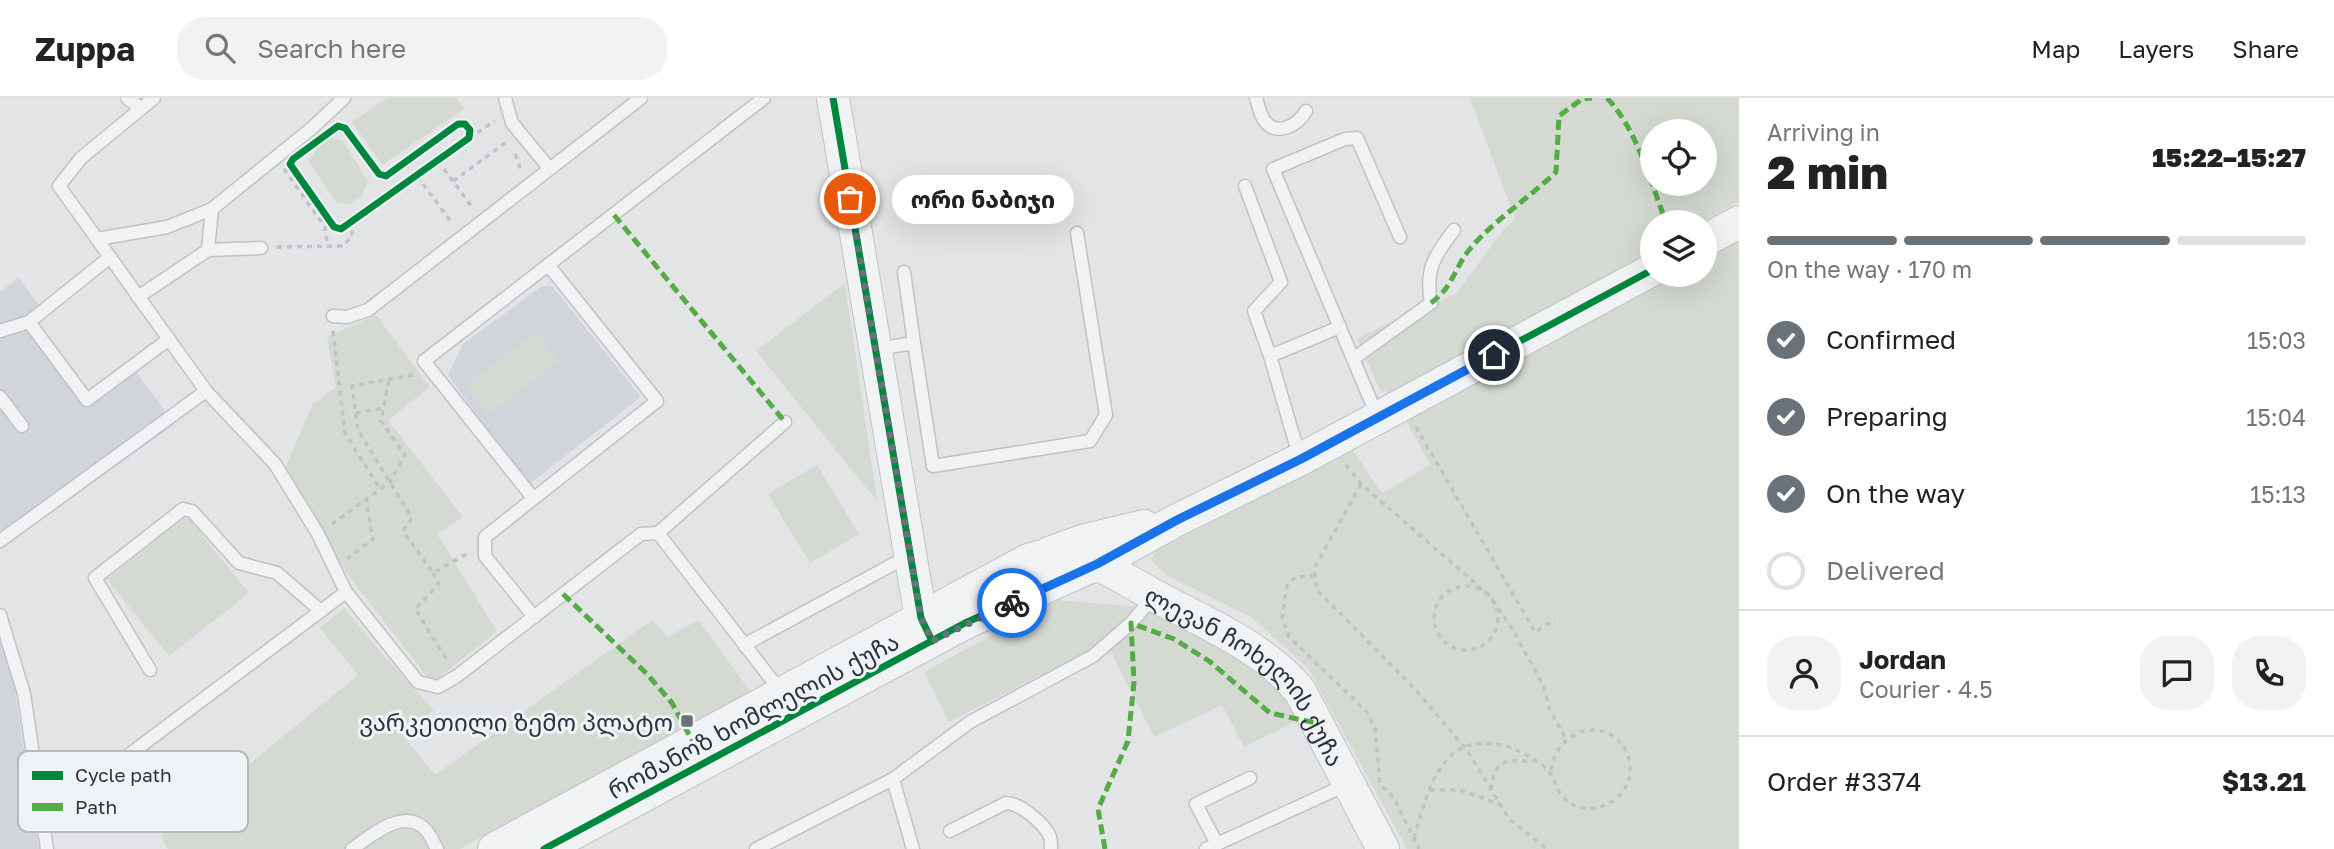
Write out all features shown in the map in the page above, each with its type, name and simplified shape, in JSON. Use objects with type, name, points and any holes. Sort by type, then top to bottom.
[{"type":"street","points":[[833,98],[910,555],[927,630]]},
{"type":"street","points":[[1717,234],[1739,222]]},
{"type":"street","name":"რომანოზ ხომლელის ქუჩა","points":[[494,849],[782,694],[927,630],[965,624],[1097,564],[1177,520],[1301,459],[1640,276]]},
{"type":"street","name":"რომანოზ ხომლელის ქუჩა","points":[[544,849],[927,630],[1028,560],[1118,532],[1177,520]]},
{"type":"street","points":[[1043,555],[1066,556],[1097,564],[1102,549],[1118,532]]},
{"type":"street","name":"ლევან ჩოხელის ქუჩა","points":[[1097,564],[1231,636],[1287,675],[1300,691],[1383,849]]},
{"type":"lane","points":[[127,98],[141,108]]},
{"type":"lane","points":[[154,98],[81,158],[60,186],[206,391],[275,464],[318,534],[346,592],[418,682],[438,687],[457,676],[641,534],[658,533],[785,422]]},
{"type":"lane","points":[[97,239],[167,227],[212,209],[312,128],[344,98]]},
{"type":"lane","points":[[505,98],[512,123],[549,169]]},
{"type":"lane","points":[[333,316],[347,317],[368,310],[641,98]]},
{"type":"lane","points":[[533,498],[424,361],[764,98]]},
{"type":"lane","points":[[1256,98],[1263,120],[1272,127],[1288,128],[1299,122],[1306,111]]},
{"type":"lane","points":[[1391,411],[1353,359],[1273,169],[1345,139],[1357,138],[1400,237]]},
{"type":"lane","points":[[1245,186],[1281,282],[1254,312],[1301,459]]},
{"type":"lane","points":[[208,250],[212,209]]},
{"type":"lane","points":[[1353,359],[1431,303],[1428,285],[1435,254],[1454,230]]},
{"type":"lane","points":[[904,272],[933,466],[1090,441],[1107,415],[1077,233]]},
{"type":"lane","points":[[138,297],[208,250],[261,248]]},
{"type":"lane","points":[[0,331],[29,322],[110,257]]},
{"type":"lane","points":[[534,617],[485,556],[485,537],[657,401],[549,266]]},
{"type":"lane","points":[[29,322],[87,400],[169,339]]},
{"type":"lane","points":[[1270,356],[1340,327]]},
{"type":"lane","points":[[876,349],[914,343]]},
{"type":"lane","points":[[0,541],[206,391]]},
{"type":"lane","points":[[0,397],[22,426]]},
{"type":"lane","points":[[150,670],[95,578],[183,509],[192,511],[239,563],[276,573],[321,611]]},
{"type":"lane","points":[[658,533],[782,694]]},
{"type":"lane","points":[[744,645],[910,555]]},
{"type":"lane","points":[[134,751],[346,592]]},
{"type":"lane","points":[[756,849],[893,779],[970,722],[1093,656],[1131,623],[1154,595]]},
{"type":"lane","points":[[0,615],[24,694],[32,751]]},
{"type":"lane","points":[[1250,778],[1196,804],[1211,847],[1348,784]]},
{"type":"lane","points":[[893,779],[913,849]]},
{"type":"lane","points":[[950,831],[1006,803],[1014,803],[1044,828],[1051,838],[1051,849]]},
{"type":"lane","points":[[352,849],[391,824],[407,820],[427,831],[437,849]]},
{"type":"path","points":[[469,134],[495,120],[502,130]]},
{"type":"path","points":[[453,181],[509,140],[526,186]]},
{"type":"path","points":[[276,157],[325,227],[327,245]]},
{"type":"path","points":[[438,160],[475,210]]},
{"type":"path","points":[[261,248],[342,246],[352,237],[352,223],[338,228],[290,164]]},
{"type":"path","points":[[417,176],[454,226]]},
{"type":"path","points":[[333,316],[332,340],[345,433],[380,489]]},
{"type":"path","points":[[432,371],[352,386],[358,430],[412,518],[403,531],[439,584],[415,609],[457,676]]},
{"type":"path","points":[[318,534],[390,482],[405,455],[381,421],[388,379]]},
{"type":"path","points":[[356,413],[384,408]]},
{"type":"path","points":[[1391,411],[1535,632],[1555,619]]},
{"type":"path","points":[[1329,444],[1361,484],[1489,595],[1495,604],[1498,614],[1497,625],[1486,643],[1467,650],[1447,645],[1439,637],[1433,617],[1441,597],[1449,590],[1470,586],[1489,595],[1513,631],[1543,685],[1550,710],[1566,739]]},
{"type":"path","points":[[1361,484],[1314,569],[1317,590],[1412,687],[1464,747],[1509,819],[1548,849]]},
{"type":"path","points":[[340,564],[373,539],[366,500]]},
{"type":"path","points":[[433,573],[485,543]]},
{"type":"path","points":[[1315,576],[1296,577],[1287,586],[1282,617],[1289,637],[1368,713],[1375,729],[1380,784],[1394,798],[1419,849]]},
{"type":"path","points":[[1590,730],[1614,738],[1629,759],[1630,772],[1620,796],[1611,804],[1598,808],[1573,805],[1562,797],[1551,774],[1557,749],[1577,732],[1590,730]]},
{"type":"path","points":[[1414,838],[1430,790],[1444,760],[1464,747],[1488,742],[1518,749],[1551,774]]},
{"type":"path","points":[[1491,790],[1493,774],[1503,763],[1515,759],[1535,762]]},
{"type":"path","points":[[1430,790],[1460,790],[1499,804]]},
{"type":"shaded area","points":[[387,98],[456,98],[464,109],[382,165],[352,122]]},
{"type":"shaded area","points":[[1470,98],[1739,98],[1739,201],[1717,213],[1717,210],[1640,210],[1640,257],[1406,389],[1394,393],[1380,391],[1357,338],[1457,293],[1503,230],[1515,219]]},
{"type":"shaded area","points":[[330,137],[343,141],[368,181],[362,196],[349,204],[337,203],[309,162],[319,144]]},
{"type":"shaded area","points":[[1739,239],[1739,849],[1407,849],[1308,668],[1251,617],[1166,575],[1151,560],[1156,551],[1352,449],[1382,493],[1430,465],[1406,420],[1652,287],[1717,287],[1717,251]]},
{"type":"shaded area","points":[[19,278],[47,316],[37,324],[89,392],[129,363],[175,424],[0,549],[0,292]]},
{"type":"shaded area","points":[[845,283],[877,501],[756,351]]},
{"type":"shaded area","points":[[542,286],[552,286],[641,397],[528,485],[448,375],[463,344]]},
{"type":"shaded area","points":[[376,315],[430,387],[388,420],[463,517],[437,534],[497,631],[432,683],[348,575],[285,468],[313,404],[336,387],[327,337]]},
{"type":"shaded area","points":[[537,332],[559,361],[488,415],[465,385]]},
{"type":"shaded area","points":[[817,465],[859,534],[810,563],[768,494]]},
{"type":"shaded area","points":[[187,516],[249,593],[169,656],[107,579]]},
{"type":"shaded area","points":[[1057,600],[1162,609],[1201,629],[1277,686],[1299,720],[1244,747],[1222,705],[1154,737],[1106,642],[949,722],[924,672]]},
{"type":"shaded area","points":[[344,608],[434,710],[402,734],[435,775],[652,620],[668,637],[698,620],[750,691],[460,849],[168,849],[161,836],[166,832],[248,832],[248,765],[358,675],[320,628]]},
{"type":"shaded area","points":[[0,638],[15,691],[24,751],[18,751],[18,832],[36,832],[39,849],[0,849]]},
{"type":"marked path","points":[[1431,303],[1444,291],[1464,257],[1479,239],[1556,172],[1559,116],[1582,99],[1592,98]]},
{"type":"marked path","points":[[1607,98],[1618,111],[1635,141],[1662,210]]},
{"type":"marked path","points":[[614,215],[785,422]]},
{"type":"marked path","points":[[563,594],[647,674],[672,703],[693,742]]},
{"type":"marked path","points":[[1105,849],[1098,809],[1128,741],[1134,682],[1131,623],[1174,639],[1209,661],[1270,713],[1316,723]]},
{"type":"cycle path","points":[[833,98],[921,618],[932,641]]},
{"type":"cycle path","points":[[458,124],[465,124],[470,130],[469,138],[341,229],[334,227],[290,164],[338,126],[345,128],[379,174],[386,176],[458,124]]},
{"type":"cycle path","points":[[544,849],[965,623],[1097,564],[1177,520],[1301,459],[1640,276]]},
{"type":"way so far","points":[[850,199],[921,618],[932,641],[1012,603]]},
{"type":"place","name":"ორი ნაბიჯი","points":[[850,199]]},
{"type":"place","name":"ვარკეთილი ზემო პლატო","points":[[687,721]]},
{"type":"route","points":[[1012,603],[1097,564],[1177,520],[1301,459],[1494,355]]}]
